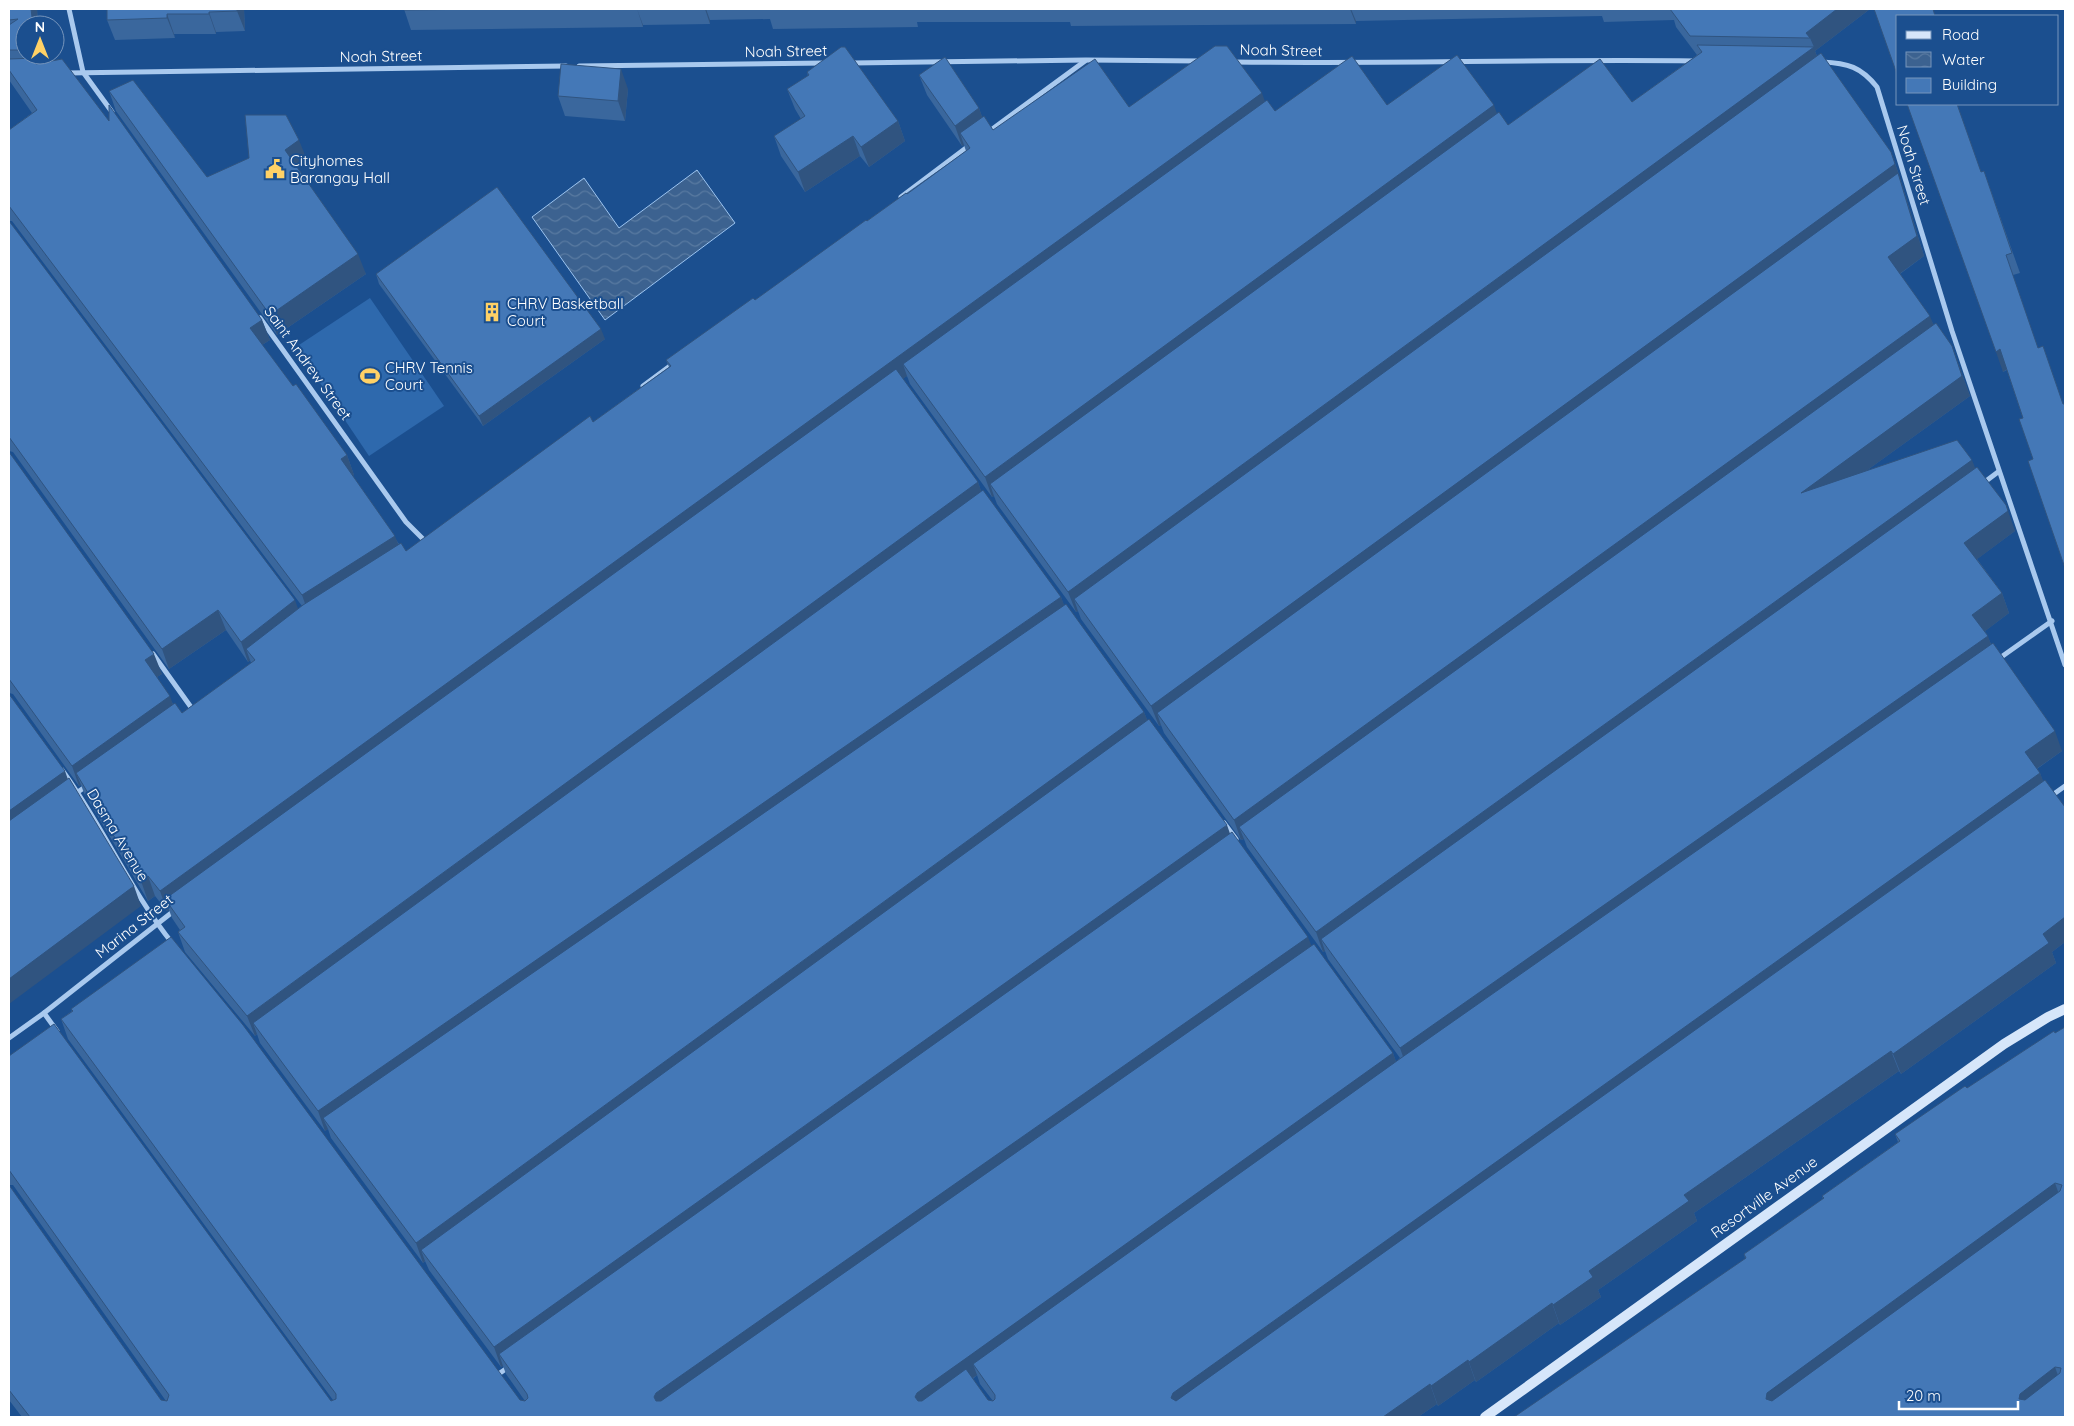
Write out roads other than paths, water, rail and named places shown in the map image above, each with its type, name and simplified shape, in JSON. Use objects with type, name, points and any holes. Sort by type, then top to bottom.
[{"type":"street","points":[[69,9],[83,72],[118,120]]},
{"type":"street","points":[[1591,65],[1599,59]]},
{"type":"street","name":"Noah Street","points":[[1226,62],[1346,63],[1599,59],[1707,61]]},
{"type":"street","points":[[982,137],[1086,60]]},
{"type":"street","name":"Noah Street","points":[[848,63],[1086,60],[1206,62]]},
{"type":"street","name":"Noah Street","points":[[1815,62],[1854,67],[1866,74],[1877,87],[1952,331],[1998,472],[2052,621],[2065,665]]},
{"type":"street","name":"Noah Street","points":[[64,73],[828,63]]},
{"type":"street","points":[[1338,69],[1346,63]]},
{"type":"street","points":[[1826,68],[1834,63]]},
{"type":"street","points":[[893,202],[974,143]]},
{"type":"street","points":[[1899,192],[1907,186]]},
{"type":"street","name":"Saint Andrew Street","points":[[256,313],[406,522],[428,545]]},
{"type":"street","points":[[1944,337],[1952,331]]},
{"type":"street","points":[[636,391],[677,362]]},
{"type":"street","points":[[1974,489],[1998,472]]},
{"type":"street","points":[[420,550],[436,539]]},
{"type":"street","points":[[1995,661],[2052,621]]},
{"type":"street","points":[[147,646],[193,710]]},
{"type":"street","points":[[185,715],[200,704]]},
{"type":"street","name":"Dasma Avenue","points":[[61,768],[78,792],[156,924],[175,946]]},
{"type":"street","points":[[70,797],[93,781]]},
{"type":"street","points":[[2049,797],[2065,786]]},
{"type":"street","points":[[1223,822],[1241,846]]},
{"type":"street","name":"Marina Street","points":[[9,1038],[181,906]]},
{"type":"street","name":"Resortville Avenue","points":[[1485,1417],[2004,1044],[2048,1017],[2065,1009]]},
{"type":"street","points":[[44,1013],[61,1037]]},
{"type":"street","points":[[500,1373],[517,1361]]},
{"type":"street","points":[[495,1365],[506,1380]]},
{"type":"water","points":[[697,170],[735,223],[605,320],[532,217],[584,178],[619,228]]},
{"type":"place","name":"Cityhomes Barangay Hall","points":[[275,169]]},
{"type":"place","name":"CHRV Basketball Court","points":[[492,312]]},
{"type":"place","name":"CHRV Tennis Court","points":[[370,376]]}]
